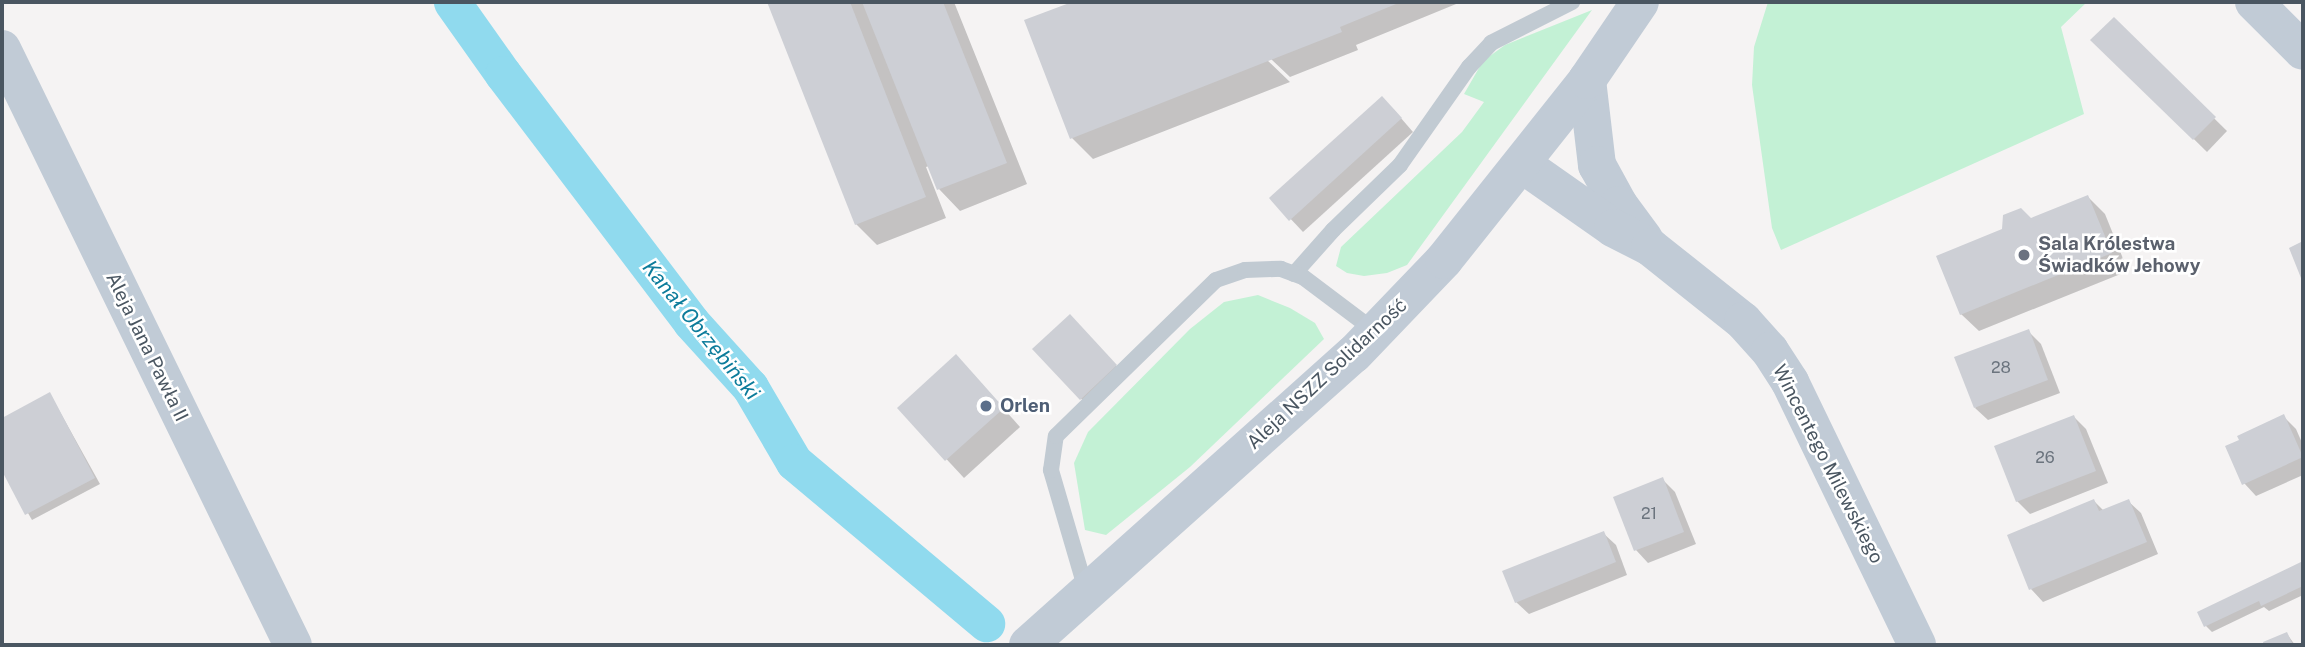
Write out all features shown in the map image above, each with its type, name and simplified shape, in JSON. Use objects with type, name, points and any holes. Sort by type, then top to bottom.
[{"type":"street","name":"Aleja NSZZ Solidarność","points":[[1028,645],[1375,331],[1444,260],[1587,80],[1640,2]]},
{"type":"street","points":[[2254,2],[2303,51]]},
{"type":"street","name":"Aleja Jana Pawła II","points":[[2,49],[293,645]]},
{"type":"street","name":"Wincentego Milewskiego","points":[[1587,80],[1597,165],[1619,205],[1650,247]]},
{"type":"street","name":"Wincentego Milewskiego","points":[[1522,164],[1613,229],[1650,247],[1743,321],[1777,362],[1790,382],[1917,645]]},
{"type":"lane","points":[[1293,274],[1333,230],[1400,165],[1469,67],[1492,43],[1572,2]]},
{"type":"lane","points":[[1087,593],[1051,470],[1056,436],[1216,280],[1245,271],[1281,269],[1312,284],[1375,331]]},
{"type":"green space","points":[[1768,2],[2087,2],[2061,27],[2084,114],[1781,250],[1772,228],[1752,85],[1754,47]]},
{"type":"green space","points":[[1592,10],[1407,265],[1387,273],[1364,276],[1347,273],[1336,266],[1341,247],[1462,132],[1484,102],[1464,94],[1483,61],[1505,45]]},
{"type":"green space","points":[[1258,295],[1290,308],[1315,323],[1324,339],[1190,467],[1106,535],[1085,530],[1074,463],[1088,432],[1190,329],[1224,302]]},
{"type":"building","points":[[767,2],[850,2],[926,197],[855,225]]},
{"type":"building","points":[[862,2],[943,2],[1007,163],[937,190]]},
{"type":"building","points":[[1072,2],[1401,2],[1340,27],[1342,32],[1070,139],[1024,20]]},
{"type":"building","points":[[2114,17],[2216,117],[2193,140],[2090,40]]},
{"type":"building","points":[[1382,96],[1402,118],[1289,221],[1269,198]]},
{"type":"building","name":"Sala Królestwa Świadków Jehowy","points":[[2088,195],[2112,253],[1960,315],[1936,256],[2002,229],[2003,215],[2021,208],[2031,218]]},
{"type":"building","points":[[2303,241],[2303,283],[2289,248]]},
{"type":"building","points":[[1070,314],[1117,365],[1080,400],[1032,349]]},
{"type":"building","points":[[2029,329],[2048,380],[1974,408],[1954,357]]},
{"type":"building","points":[[956,354],[1004,408],[945,461],[897,408]]},
{"type":"building","points":[[50,392],[95,478],[25,515],[2,471],[2,418]]},
{"type":"building","points":[[2284,414],[2303,457],[2242,485],[2225,446],[2239,440],[2237,436]]},
{"type":"building","points":[[2074,415],[2096,471],[2016,502],[1994,446]]},
{"type":"building","points":[[1663,477],[1684,532],[1634,551],[1613,497]]},
{"type":"building","points":[[2094,499],[2099,511],[2129,499],[2147,542],[2029,590],[2007,535]]},
{"type":"building","points":[[1604,531],[1616,562],[1515,603],[1502,571]]},
{"type":"building","points":[[2303,561],[2303,586],[2261,606],[2259,601],[2204,627],[2197,612]]},
{"type":"building","points":[[2287,632],[2293,645],[2264,645],[2263,642]]},
{"type":"waterway","name":"Kanał Obrzębiński","points":[[452,2],[503,74],[691,322],[750,387],[794,462],[986,623]]},
{"type":"place","name":"Sala Królestwa Świadków Jehowy","points":[[2024,255]]},
{"type":"place","name":"Orlen","points":[[986,406]]}]
